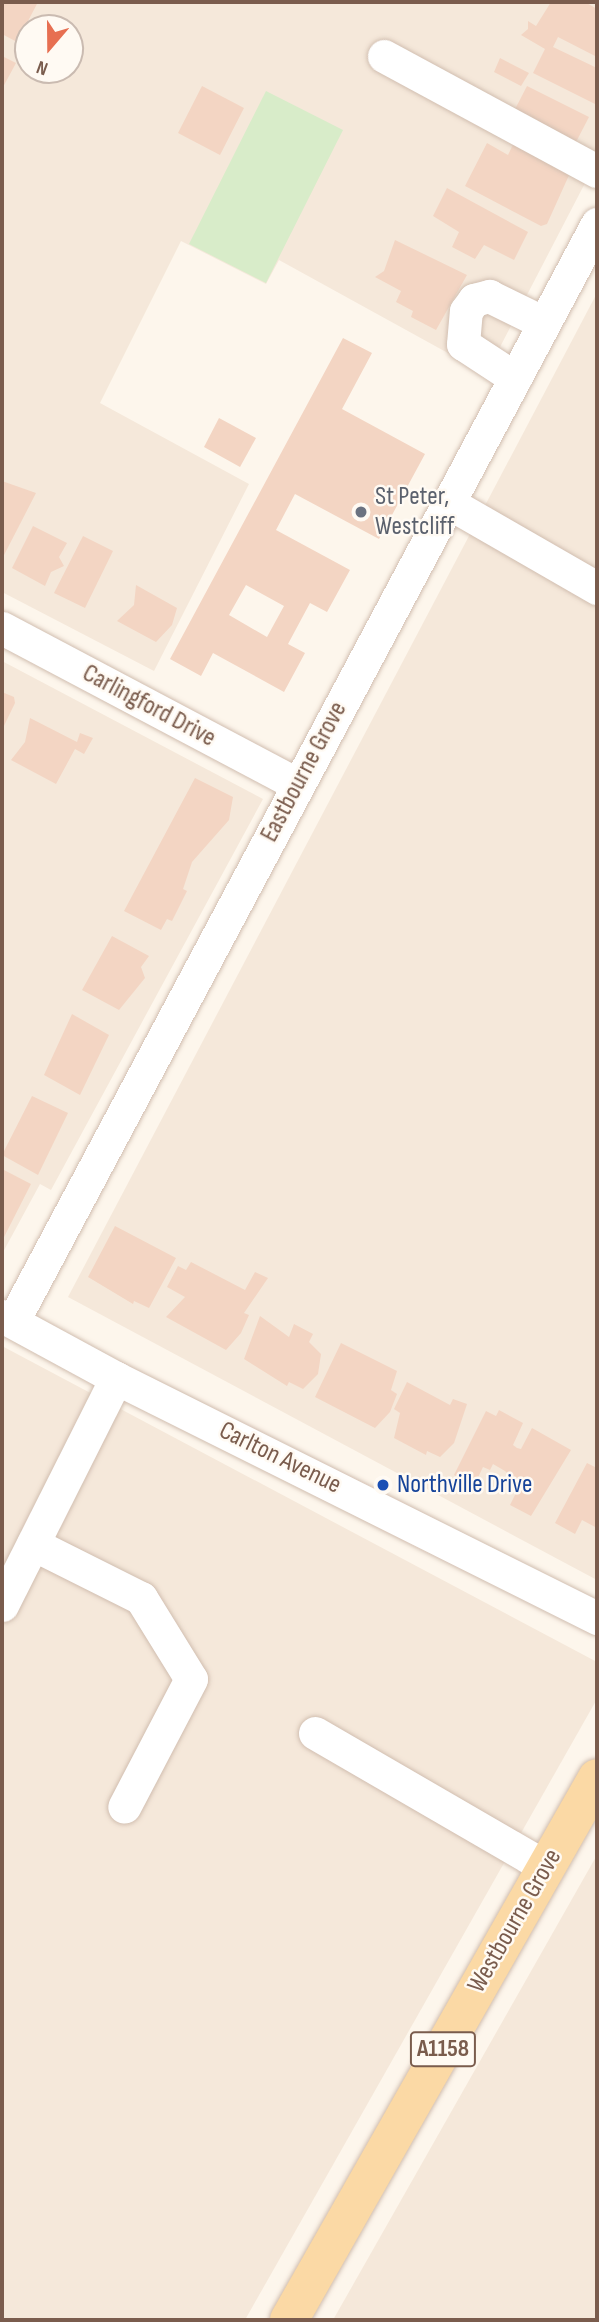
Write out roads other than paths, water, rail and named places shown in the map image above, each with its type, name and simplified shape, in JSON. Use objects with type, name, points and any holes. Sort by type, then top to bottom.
[{"type":"main road","name":"Westbourne Grove","points":[[289,2320],[597,1778]]},
{"type":"street","points":[[384,55],[597,171]]},
{"type":"street","name":"Eastbourne Grove","points":[[7,1319],[597,224]]},
{"type":"street","points":[[515,378],[463,344],[466,311],[474,300],[489,296],[544,323]]},
{"type":"street","points":[[449,503],[597,588]]},
{"type":"street","name":"Carlingford Drive","points":[[2,628],[297,784]]},
{"type":"street","name":"Carlton Avenue","points":[[7,1319],[116,1378],[597,1618]]},
{"type":"street","points":[[2,1605],[116,1378]]},
{"type":"street","points":[[33,1544],[141,1598],[191,1679],[124,1807]]},
{"type":"street","points":[[315,1733],[546,1867]]},
{"type":"place","name":"St Peter, Westcliff","points":[[361,512]]},
{"type":"place","name":"Northville Drive","points":[[383,1485]]}]
